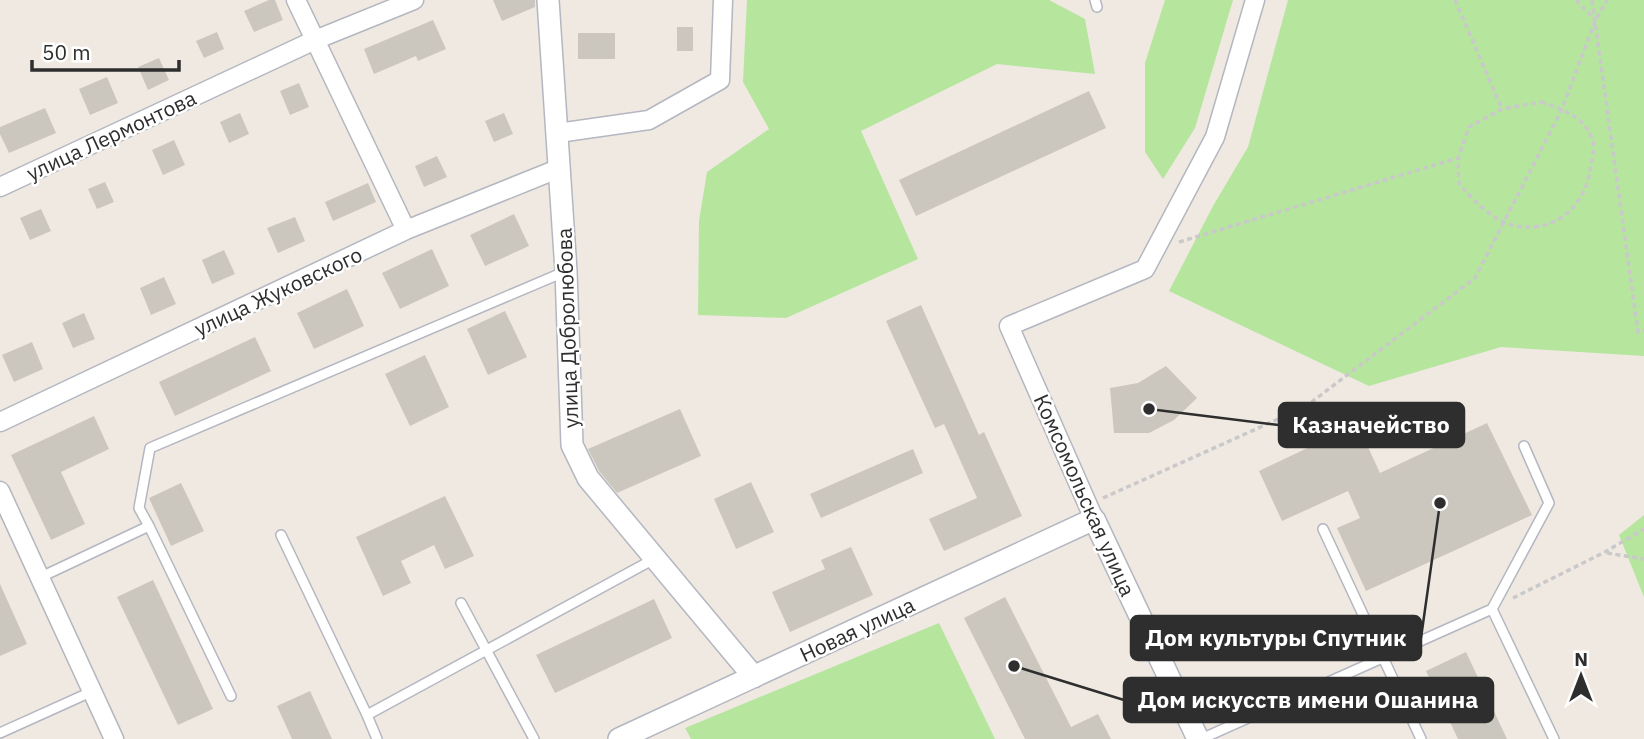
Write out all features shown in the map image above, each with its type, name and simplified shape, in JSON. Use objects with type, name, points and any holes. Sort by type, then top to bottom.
[{"type":"street","points":[[296,0],[406,230]]},
{"type":"street","name":"улица Лермонтова","points":[[0,187],[314,40],[415,0]]},
{"type":"street","name":"улица Добролюбова","points":[[548,0],[566,271],[572,446],[588,478],[754,677]]},
{"type":"street","points":[[558,133],[649,120],[720,80],[723,0]]},
{"type":"street","points":[[1155,250],[1215,136],[1255,0]]},
{"type":"street","name":"улица Жуковского","points":[[0,422],[406,230],[560,169]]},
{"type":"street","name":"Комсомольская улица","points":[[1155,250],[1145,269],[1009,326],[1094,519],[1199,739]]},
{"type":"street","points":[[0,491],[114,739]]},
{"type":"street","name":"Новая улица","points":[[620,739],[1094,519]]},
{"type":"lane","points":[[231,696],[139,508],[150,448],[566,271]]},
{"type":"lane","points":[[1199,739],[1492,609],[1549,503],[1524,446]]},
{"type":"lane","points":[[41,577],[149,526]]},
{"type":"lane","points":[[1323,529],[1421,739]]},
{"type":"lane","points":[[281,535],[377,739]]},
{"type":"lane","points":[[367,715],[656,558]]},
{"type":"lane","points":[[461,603],[534,739]]},
{"type":"lane","points":[[1492,609],[1554,739]]},
{"type":"lane","points":[[0,733],[93,691]]},
{"type":"path","points":[[1455,0],[1502,109]]},
{"type":"path","points":[[1576,0],[1595,21]]},
{"type":"path","points":[[1592,0],[1638,332],[1644,330]]},
{"type":"path","points":[[1094,519],[1103,498],[1306,407],[1475,278],[1562,109],[1595,21],[1607,0]]},
{"type":"path","points":[[1541,102],[1562,109],[1581,121],[1593,138],[1593,157],[1588,182],[1575,207],[1558,222],[1529,228],[1503,222],[1478,204],[1460,184],[1458,158],[1469,127],[1502,109],[1541,102]]},
{"type":"path","points":[[1155,250],[1458,158]]},
{"type":"path","points":[[1492,609],[1605,552],[1644,529]]},
{"type":"path","points":[[1605,552],[1644,559]]},
{"type":"green space","points":[[747,0],[1049,0],[1085,19],[1095,74],[997,64],[861,131],[918,259],[786,318],[698,315],[699,221],[707,172],[769,129],[743,82]]},
{"type":"green space","points":[[1165,0],[1233,0],[1195,128],[1163,179],[1145,152],[1145,63]]},
{"type":"green space","points":[[1288,0],[1644,0],[1644,356],[1501,347],[1369,386],[1169,291],[1213,206],[1248,147]]},
{"type":"green space","points":[[1644,515],[1644,597],[1619,535]]},
{"type":"green space","points":[[939,623],[995,739],[691,739],[685,728]]},
{"type":"building","points":[[275,0],[283,20],[254,32],[244,11]]},
{"type":"building","points":[[493,0],[535,0],[535,7],[502,21]]},
{"type":"building","points":[[433,20],[446,49],[418,61],[416,56],[374,74],[364,49]]},
{"type":"building","points":[[677,27],[693,27],[693,51],[677,51]]},
{"type":"building","points":[[217,32],[224,49],[204,58],[196,41]]},
{"type":"building","points":[[578,33],[615,33],[615,59],[578,59]]},
{"type":"building","points":[[159,58],[169,80],[148,90],[138,67]]},
{"type":"building","points":[[107,77],[118,103],[90,115],[79,89]]},
{"type":"building","points":[[299,83],[309,107],[290,115],[280,91]]},
{"type":"building","points":[[1089,91],[1106,128],[916,216],[899,180]]},
{"type":"building","points":[[45,108],[56,133],[9,153],[0,134],[0,127]]},
{"type":"building","points":[[240,113],[249,134],[229,143],[220,122]]},
{"type":"building","points":[[504,113],[513,134],[494,142],[485,121]]},
{"type":"building","points":[[174,140],[185,165],[163,175],[152,150]]},
{"type":"building","points":[[437,156],[447,177],[424,187],[415,166]]},
{"type":"building","points":[[105,182],[114,202],[97,209],[88,189]]},
{"type":"building","points":[[368,183],[376,202],[333,221],[325,202]]},
{"type":"building","points":[[41,209],[51,231],[30,240],[20,218]]},
{"type":"building","points":[[514,214],[529,246],[485,266],[470,235]]},
{"type":"building","points":[[295,217],[305,241],[278,253],[267,228]]},
{"type":"building","points":[[432,249],[449,286],[400,309],[382,273]]},
{"type":"building","points":[[224,250],[235,274],[212,284],[202,260]]},
{"type":"building","points":[[164,277],[176,304],[151,315],[140,288]]},
{"type":"building","points":[[347,289],[364,326],[314,349],[297,313]]},
{"type":"building","points":[[921,305],[979,435],[984,432],[1022,516],[944,551],[929,519],[977,498],[944,424],[935,428],[886,321]]},
{"type":"building","points":[[505,311],[527,357],[488,375],[467,329]]},
{"type":"building","points":[[84,313],[95,339],[73,348],[62,323]]},
{"type":"building","points":[[255,337],[271,371],[175,416],[159,382]]},
{"type":"building","points":[[32,342],[43,369],[14,382],[2,355]]},
{"type":"building","points":[[425,355],[449,407],[410,426],[385,374]]},
{"type":"building","points":[[1166,366],[1197,398],[1174,420],[1149,433],[1114,433],[1110,388],[1138,383]]},
{"type":"building","points":[[680,409],[701,456],[617,493],[599,471],[588,449]]},
{"type":"building","points":[[94,416],[109,449],[61,472],[85,524],[51,540],[11,455]]},
{"type":"building","points":[[1354,417],[1380,473],[1487,423],[1532,515],[1366,591],[1337,528],[1360,518],[1348,491],[1282,521],[1259,471],[1318,443],[1314,434]]},
{"type":"building","points":[[913,449],[923,473],[821,518],[810,494]]},
{"type":"building","points":[[751,482],[774,532],[736,549],[714,499]]},
{"type":"building","points":[[181,483],[204,531],[171,546],[149,498]]},
{"type":"building","points":[[445,496],[474,556],[445,569],[434,545],[401,561],[411,583],[383,596],[356,537]]},
{"type":"building","points":[[851,547],[873,595],[790,632],[772,592],[825,569],[821,560]]},
{"type":"building","points":[[153,580],[213,709],[178,725],[117,597]]},
{"type":"building","points":[[0,584],[27,644],[0,656]]},
{"type":"building","points":[[1005,597],[1071,727],[1098,714],[1111,739],[1025,739],[964,618]]},
{"type":"building","points":[[654,599],[672,638],[555,693],[536,655]]},
{"type":"building","points":[[1466,652],[1507,739],[1458,739],[1426,671]]},
{"type":"building","points":[[310,691],[332,739],[292,739],[277,706]]},
{"type":"place","name":"Казначейство","points":[[1149,409]]},
{"type":"place","name":"Дом культуры Спутник","points":[[1440,503]]},
{"type":"place","name":"Дом искусств имени Ошанина","points":[[1014,666]]}]
